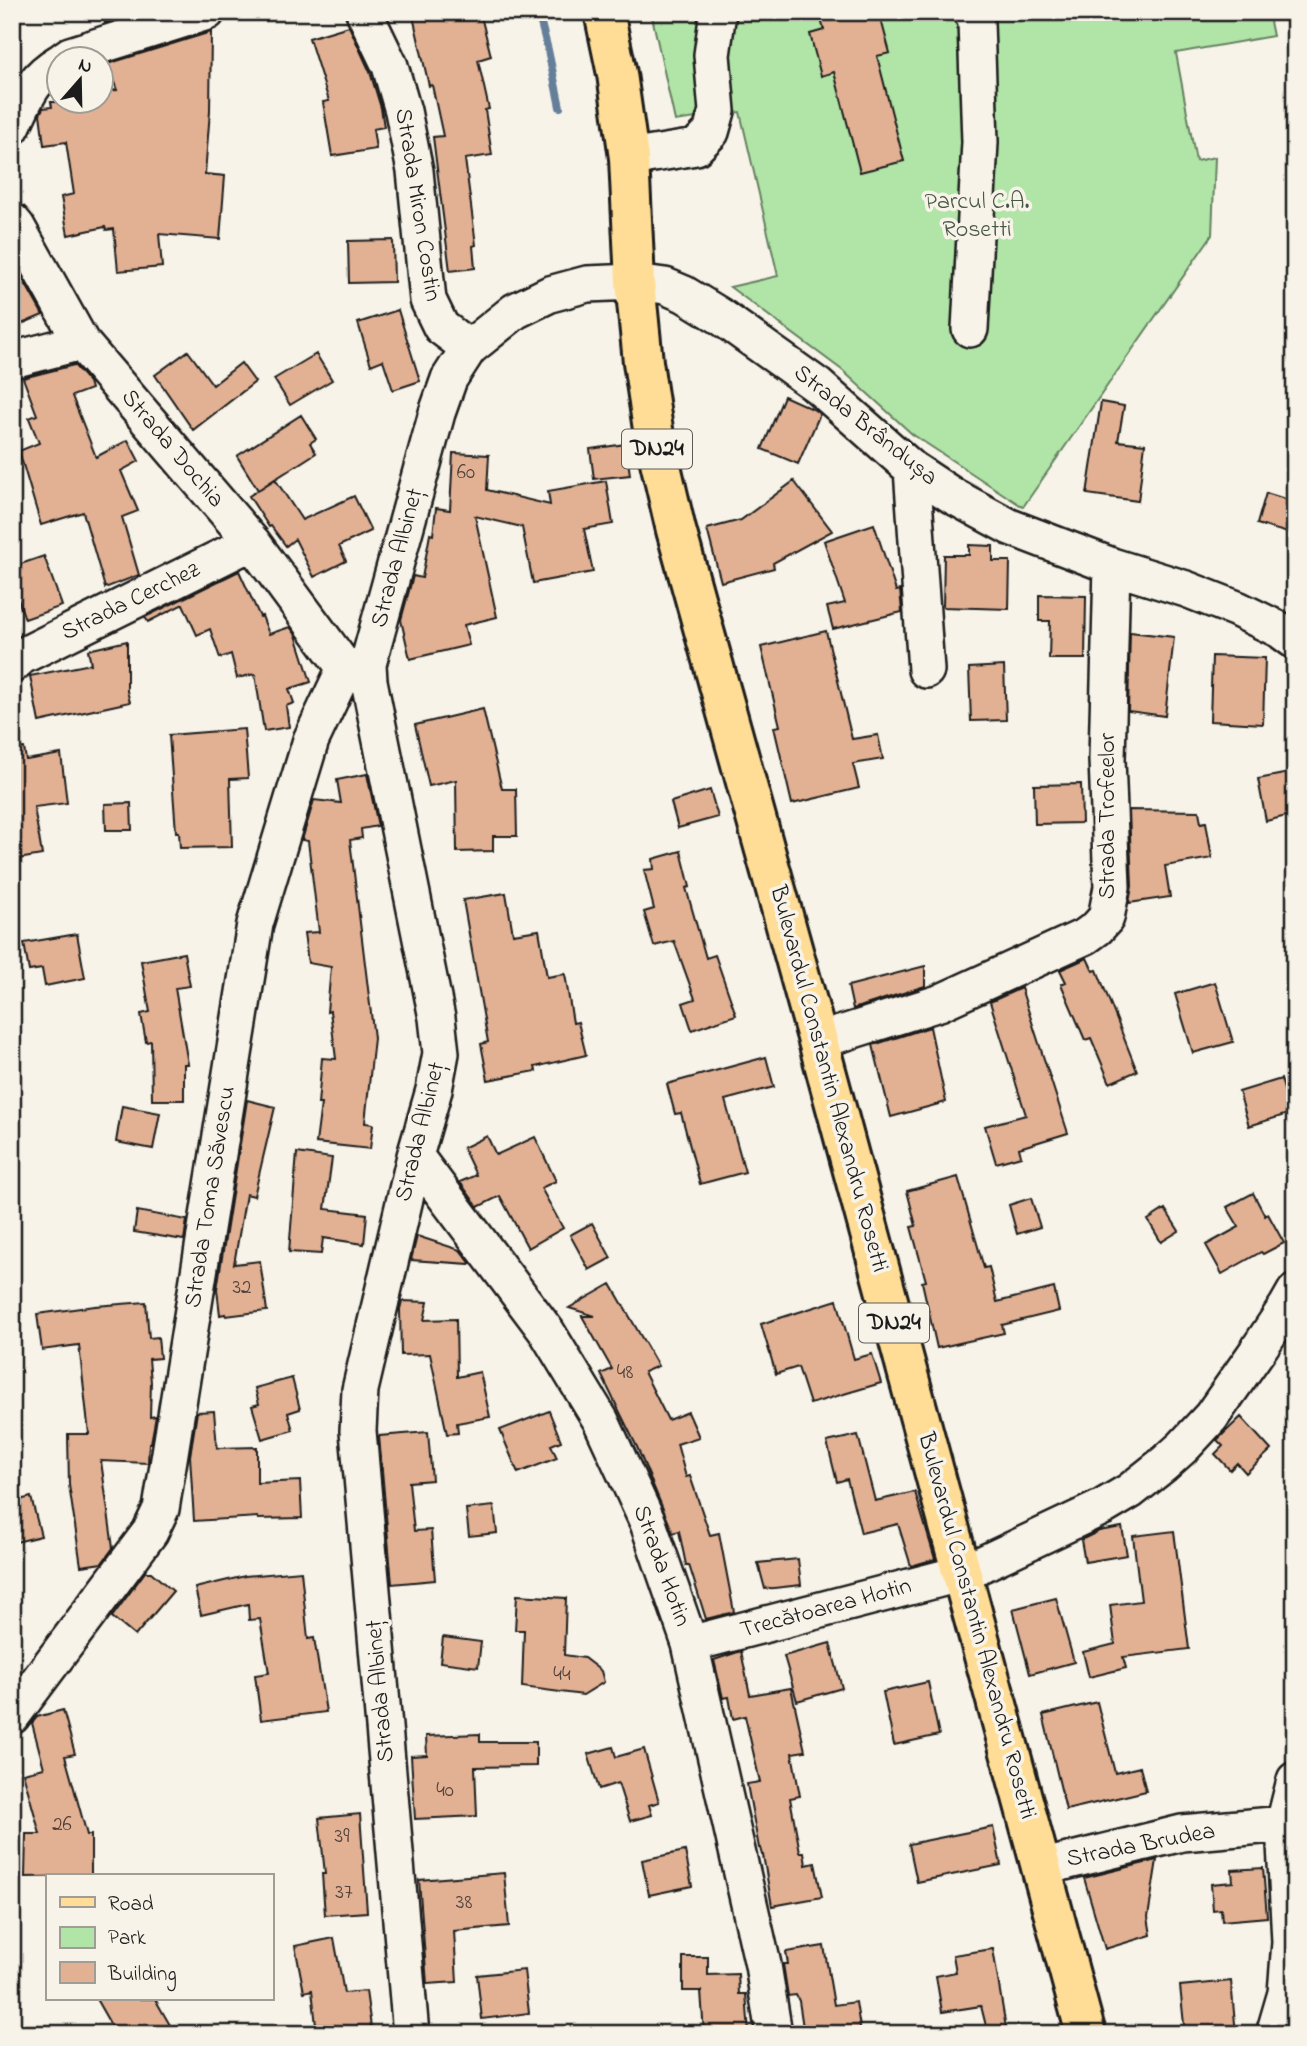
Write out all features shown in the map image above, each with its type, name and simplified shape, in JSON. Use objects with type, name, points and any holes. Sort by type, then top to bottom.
[{"type":"main road","name":"DN24","points":[[604,12],[617,74],[629,158],[635,282]]},
{"type":"main road","name":"Bulevardul Constantin Alexandru Rosetti","points":[[635,282],[654,436],[676,530],[818,1041],[1086,2034]]},
{"type":"street","points":[[98,46],[207,12]]},
{"type":"street","name":"Strada Miron Costin","points":[[364,12],[390,66],[403,111],[415,171],[428,300],[441,327],[469,348]]},
{"type":"street","points":[[629,158],[696,147],[711,132],[717,111],[712,55],[718,12]]},
{"type":"street","points":[[970,329],[980,142],[976,22],[972,12]]},
{"type":"street","points":[[12,127],[33,83],[46,70]]},
{"type":"street","name":"Strada Dochia","points":[[12,221],[18,227],[82,342],[357,666]]},
{"type":"street","name":"Strada Albineț","points":[[411,2034],[361,1472],[358,1412],[360,1390],[441,1053],[437,1018],[369,681],[357,666],[449,379],[469,348],[515,310],[550,295],[587,284],[635,282]]},
{"type":"street","name":"Strada Brândușa","points":[[635,282],[666,286],[720,316],[818,386],[912,468],[953,496],[1010,527],[1237,609],[1280,630],[1295,641]]},
{"type":"street","points":[[12,360],[82,342]]},
{"type":"street","points":[[912,468],[926,670]]},
{"type":"street","name":"Strada Cerchez","points":[[12,665],[22,656],[252,542]]},
{"type":"street","name":"Strada Trofeelor","points":[[818,1041],[939,1003],[1086,936],[1106,918],[1112,887],[1107,759],[1112,566]]},
{"type":"street","name":"Strada Toma Săvescu","points":[[12,1716],[150,1532],[161,1508],[255,924],[311,740],[357,666]]},
{"type":"street","name":"Strada Hotin","points":[[415,1156],[547,1332],[601,1421],[648,1522],[690,1644],[764,1965],[774,2034]]},
{"type":"street","name":"Trecătoarea Hotin","points":[[690,1644],[962,1573],[1103,1507],[1130,1491],[1174,1455],[1210,1417],[1295,1292]]},
{"type":"street","points":[[1274,2034],[1286,1993],[1290,1941],[1284,1824],[1295,1780]]},
{"type":"street","name":"Strada Brudea","points":[[1040,1868],[1182,1833],[1284,1824]]},
{"type":"green space","name":"Parcul C.A. Rosetti","points":[[651,12],[1268,12],[1273,36],[1176,53],[1196,161],[1215,157],[1212,235],[1023,507],[912,434],[842,370],[730,287],[778,276],[740,112],[675,121]]},
{"type":"building","points":[[102,12],[139,12],[105,23]]},
{"type":"building","points":[[412,12],[480,12],[491,56],[478,60],[489,109],[485,110],[492,155],[465,159],[476,245],[473,246],[475,268],[450,271],[433,137],[443,136]]},
{"type":"building","points":[[819,12],[879,12],[890,53],[877,56],[904,161],[860,172],[834,72],[821,76],[810,34],[824,30]]},
{"type":"building","points":[[349,26],[370,72],[384,127],[373,129],[376,149],[332,156],[323,102],[329,101],[309,38]]},
{"type":"building","points":[[211,32],[210,111],[205,174],[225,176],[220,239],[159,234],[162,267],[118,271],[114,229],[106,230],[105,227],[68,235],[61,197],[74,194],[66,142],[44,145],[40,114],[43,108],[46,108],[46,116],[116,116],[116,61]]},
{"type":"building","points":[[393,240],[394,282],[349,283],[348,241]]},
{"type":"building","points":[[12,260],[43,315],[12,328]]},
{"type":"building","points":[[398,310],[420,381],[393,390],[383,360],[371,365],[358,323]]},
{"type":"building","points":[[188,351],[213,385],[241,363],[255,382],[193,430],[155,375]]},
{"type":"building","points":[[316,354],[332,380],[290,405],[274,379]]},
{"type":"building","points":[[74,365],[89,382],[91,389],[72,396],[96,457],[128,440],[139,461],[121,471],[138,511],[122,517],[139,575],[105,588],[83,512],[41,525],[19,451],[39,443],[29,418],[37,415],[23,378]]},
{"type":"building","points":[[784,396],[820,414],[798,464],[762,449]]},
{"type":"building","points":[[1101,402],[1124,406],[1118,441],[1145,444],[1138,501],[1087,494]]},
{"type":"building","points":[[301,415],[316,439],[310,443],[316,453],[258,490],[237,456]]},
{"type":"building","points":[[626,444],[630,475],[594,479],[590,449]]},
{"type":"building","points":[[453,453],[489,455],[487,490],[550,505],[548,491],[606,481],[613,524],[584,529],[593,572],[533,583],[522,527],[475,516],[497,617],[464,625],[469,645],[410,659],[401,620],[413,576],[422,578],[430,534],[433,535],[436,508],[450,510]]},
{"type":"building","points":[[275,479],[302,520],[354,496],[371,531],[339,546],[346,561],[314,577],[295,539],[286,546],[271,526],[269,527],[249,496]]},
{"type":"building","points":[[794,481],[832,531],[773,563],[774,568],[721,582],[707,529],[741,520]]},
{"type":"building","points":[[1266,493],[1295,502],[1295,535],[1257,524]]},
{"type":"building","points":[[874,524],[896,591],[900,590],[902,612],[833,629],[827,607],[845,603],[824,541]]},
{"type":"building","points":[[969,545],[993,546],[993,561],[1010,561],[1009,609],[943,607],[944,555],[969,555]]},
{"type":"building","points":[[44,556],[62,606],[25,619],[12,582],[12,567]]},
{"type":"building","points":[[239,571],[269,634],[290,627],[296,635],[311,682],[289,689],[294,703],[286,706],[289,727],[264,731],[255,674],[237,678],[231,654],[220,658],[210,629],[197,635],[183,604],[148,622],[145,617]]},
{"type":"building","points":[[1039,595],[1086,596],[1085,659],[1049,659],[1050,621],[1039,621]]},
{"type":"building","points":[[826,631],[852,739],[878,735],[883,759],[853,764],[859,788],[792,804],[774,727],[780,726],[761,647]]},
{"type":"building","points":[[1130,632],[1174,637],[1165,716],[1128,711]]},
{"type":"building","points":[[127,641],[127,691],[130,702],[39,722],[30,676],[91,664],[88,650]]},
{"type":"building","points":[[1212,656],[1265,658],[1263,724],[1210,721]]},
{"type":"building","points":[[1004,666],[1006,720],[971,721],[969,668]]},
{"type":"building","points":[[483,709],[502,789],[516,789],[517,836],[493,836],[493,851],[457,852],[456,780],[429,786],[415,725]]},
{"type":"building","points":[[244,729],[248,778],[230,779],[232,847],[180,848],[179,832],[176,832],[169,735]]},
{"type":"building","points":[[24,748],[26,760],[61,754],[67,803],[34,807],[42,855],[12,860],[12,749]]},
{"type":"building","points":[[1289,773],[1295,814],[1266,821],[1258,779]]},
{"type":"building","points":[[367,774],[378,826],[361,829],[362,838],[350,840],[374,1038],[365,1123],[373,1124],[370,1149],[316,1143],[321,1104],[318,1104],[322,1058],[336,1059],[330,1011],[327,1012],[331,967],[308,963],[304,933],[319,932],[308,841],[302,840],[314,800],[341,803],[337,780]]},
{"type":"building","points":[[1081,784],[1082,823],[1035,824],[1034,785]]},
{"type":"building","points":[[710,790],[718,817],[678,828],[671,802]]},
{"type":"building","points":[[131,803],[132,830],[106,830],[105,804]]},
{"type":"building","points":[[1129,810],[1199,811],[1201,823],[1206,822],[1212,858],[1165,866],[1170,897],[1129,903],[1132,886]]},
{"type":"building","points":[[681,851],[690,887],[686,888],[706,958],[715,955],[736,1015],[692,1030],[683,1003],[695,999],[674,941],[654,946],[644,912],[654,909],[644,870],[654,869],[653,859]]},
{"type":"building","points":[[506,893],[513,934],[539,930],[547,977],[565,974],[573,1023],[578,1022],[586,1055],[535,1067],[536,1071],[488,1080],[481,1044],[488,1042],[463,900]]},
{"type":"building","points":[[77,934],[85,978],[45,986],[42,969],[29,971],[24,943]]},
{"type":"building","points":[[184,953],[190,986],[175,988],[188,1064],[184,1064],[184,1100],[152,1100],[151,1041],[146,1042],[141,1014],[150,1012],[141,961]]},
{"type":"building","points":[[1087,958],[1093,971],[1097,970],[1137,1071],[1110,1083],[1091,1038],[1085,1040],[1061,984],[1066,982],[1060,970]]},
{"type":"building","points":[[925,966],[925,986],[853,1009],[848,986]]},
{"type":"building","points":[[1215,982],[1233,1042],[1193,1053],[1175,994]]},
{"type":"building","points":[[1021,988],[1068,1133],[1019,1148],[1021,1156],[996,1163],[985,1126],[1026,1115],[990,1002]]},
{"type":"building","points":[[930,1027],[946,1102],[891,1117],[873,1045]]},
{"type":"building","points":[[766,1057],[774,1087],[725,1100],[745,1172],[700,1184],[681,1113],[675,1114],[667,1084]]},
{"type":"building","points":[[1281,1079],[1291,1113],[1249,1126],[1239,1092]]},
{"type":"building","points":[[247,1100],[275,1107],[254,1196],[246,1194],[234,1264],[260,1261],[267,1311],[226,1316],[220,1315],[217,1289]]},
{"type":"building","points":[[122,1106],[160,1113],[153,1149],[116,1142]]},
{"type":"building","points":[[487,1136],[496,1155],[535,1137],[556,1181],[541,1188],[563,1228],[528,1248],[500,1196],[478,1207],[460,1182],[476,1175],[463,1148]]},
{"type":"building","points":[[297,1153],[332,1158],[325,1209],[367,1214],[364,1244],[323,1238],[321,1254],[289,1252]]},
{"type":"building","points":[[958,1177],[984,1268],[989,1267],[997,1302],[1054,1288],[1059,1311],[1002,1325],[1004,1333],[937,1348],[922,1282],[926,1281],[911,1227],[916,1226],[907,1191]]},
{"type":"building","points":[[1253,1193],[1284,1243],[1263,1254],[1261,1252],[1222,1274],[1206,1245],[1239,1227],[1227,1207]]},
{"type":"building","points":[[1031,1198],[1040,1227],[1017,1234],[1009,1205]]},
{"type":"building","points":[[1165,1209],[1179,1231],[1161,1242],[1148,1220]]},
{"type":"building","points":[[137,1211],[187,1220],[184,1240],[134,1232]]},
{"type":"building","points":[[592,1223],[611,1258],[589,1270],[570,1235]]},
{"type":"building","points":[[417,1236],[460,1250],[471,1264],[411,1260]]},
{"type":"building","points":[[611,1284],[658,1366],[644,1372],[668,1420],[688,1412],[699,1437],[677,1444],[686,1477],[690,1476],[710,1535],[719,1533],[734,1612],[706,1619],[689,1565],[686,1565],[679,1531],[673,1533],[637,1447],[601,1374],[612,1369],[582,1316],[595,1316],[569,1308]]},
{"type":"building","points":[[837,1300],[854,1359],[872,1354],[881,1383],[810,1404],[798,1367],[776,1374],[761,1324]]},
{"type":"building","points":[[402,1301],[428,1302],[424,1320],[456,1319],[457,1377],[480,1372],[490,1417],[457,1423],[458,1433],[447,1434],[430,1354],[401,1355]]},
{"type":"building","points":[[146,1302],[149,1338],[158,1337],[160,1358],[149,1359],[150,1417],[156,1416],[149,1443],[148,1463],[101,1461],[113,1548],[102,1563],[81,1566],[69,1485],[68,1434],[89,1434],[79,1345],[42,1350],[37,1314]]},
{"type":"building","points":[[292,1378],[300,1409],[288,1413],[293,1430],[262,1439],[252,1406],[259,1404],[255,1388]]},
{"type":"building","points":[[214,1411],[217,1448],[257,1447],[257,1483],[300,1481],[302,1518],[258,1517],[194,1521],[190,1456],[197,1412]]},
{"type":"building","points":[[549,1411],[561,1441],[551,1445],[557,1458],[518,1473],[500,1430]]},
{"type":"building","points":[[1241,1417],[1271,1450],[1246,1473],[1237,1463],[1230,1470],[1215,1454],[1223,1446],[1217,1440]]},
{"type":"building","points":[[428,1432],[432,1480],[409,1482],[414,1531],[431,1530],[435,1580],[392,1584],[379,1436]]},
{"type":"building","points":[[858,1435],[875,1501],[915,1492],[935,1559],[911,1566],[898,1524],[861,1533],[847,1479],[837,1482],[827,1442]]},
{"type":"building","points":[[31,1497],[41,1536],[12,1543],[12,1502]]},
{"type":"building","points":[[494,1506],[497,1533],[469,1536],[466,1509]]},
{"type":"building","points":[[1122,1527],[1127,1555],[1085,1562],[1081,1540],[1099,1531]]},
{"type":"building","points":[[1174,1531],[1189,1649],[1123,1657],[1126,1668],[1089,1677],[1083,1652],[1115,1644],[1110,1605],[1141,1601],[1133,1536]]},
{"type":"building","points":[[798,1559],[801,1585],[765,1589],[758,1563]]},
{"type":"building","points":[[301,1571],[308,1639],[314,1638],[326,1712],[261,1720],[255,1675],[269,1673],[260,1619],[249,1620],[248,1604],[201,1615],[195,1588],[245,1576]]},
{"type":"building","points":[[145,1572],[151,1572],[173,1591],[135,1636],[112,1617]]},
{"type":"building","points":[[517,1595],[566,1598],[564,1655],[584,1658],[601,1671],[604,1682],[583,1695],[522,1687],[524,1630],[515,1630]]},
{"type":"building","points":[[1056,1598],[1074,1662],[1030,1674],[1013,1609]]},
{"type":"building","points":[[443,1637],[481,1642],[478,1667],[440,1662]]},
{"type":"building","points":[[830,1643],[842,1688],[797,1701],[784,1656]]},
{"type":"building","points":[[741,1651],[750,1695],[791,1688],[805,1751],[792,1753],[800,1796],[790,1798],[800,1852],[804,1852],[806,1865],[815,1863],[822,1897],[772,1906],[747,1784],[760,1782],[745,1716],[733,1719],[729,1697],[723,1698],[714,1660]]},
{"type":"building","points":[[928,1682],[939,1735],[894,1745],[883,1692]]},
{"type":"building","points":[[1097,1702],[1115,1773],[1140,1767],[1146,1791],[1066,1810],[1043,1715]]},
{"type":"building","points":[[63,1710],[75,1754],[65,1756],[87,1835],[91,1835],[91,1874],[25,1877],[26,1834],[40,1834],[23,1773],[44,1768],[32,1723],[37,1717]]},
{"type":"building","points":[[480,1734],[480,1742],[536,1742],[536,1766],[475,1767],[477,1816],[415,1819],[411,1756],[427,1755],[426,1736]]},
{"type":"building","points":[[613,1747],[616,1757],[644,1749],[659,1802],[649,1805],[652,1815],[630,1821],[618,1783],[599,1789],[588,1754]]},
{"type":"building","points":[[360,1814],[367,1912],[325,1915],[322,1874],[325,1874],[319,1818]]},
{"type":"building","points":[[993,1827],[1001,1865],[917,1882],[909,1844]]},
{"type":"building","points":[[685,1851],[692,1886],[649,1895],[642,1860]]},
{"type":"building","points":[[1157,1860],[1148,1917],[1151,1935],[1105,1949],[1084,1878]]},
{"type":"building","points":[[1263,1868],[1267,1917],[1222,1921],[1221,1909],[1213,1910],[1211,1884],[1233,1882],[1232,1870]]},
{"type":"building","points":[[504,1873],[509,1926],[454,1931],[457,1982],[427,1984],[419,1880]]},
{"type":"building","points":[[334,1938],[344,1993],[366,1991],[372,2034],[317,2034],[312,1990],[304,1992],[295,1946]]},
{"type":"building","points":[[824,1946],[834,2005],[856,2002],[861,2034],[804,2034],[799,2001],[796,1995],[788,1996],[783,1964],[788,1964],[786,1952]]},
{"type":"building","points":[[993,1949],[1007,2034],[988,2034],[981,2006],[942,2012],[936,1976],[956,1972],[953,1955]]},
{"type":"building","points":[[683,1957],[708,1957],[708,1975],[738,1974],[739,1994],[746,1994],[749,2034],[704,2034],[701,1991],[683,1991]]},
{"type":"building","points":[[524,1970],[529,2013],[482,2019],[477,1975]]},
{"type":"building","points":[[1231,1981],[1236,2034],[1185,2034],[1180,1986]]},
{"type":"building","points":[[97,2000],[156,2000],[170,2025],[153,2034],[116,2034]]},
{"type":"waterway","points":[[538,12],[560,107]]}]
